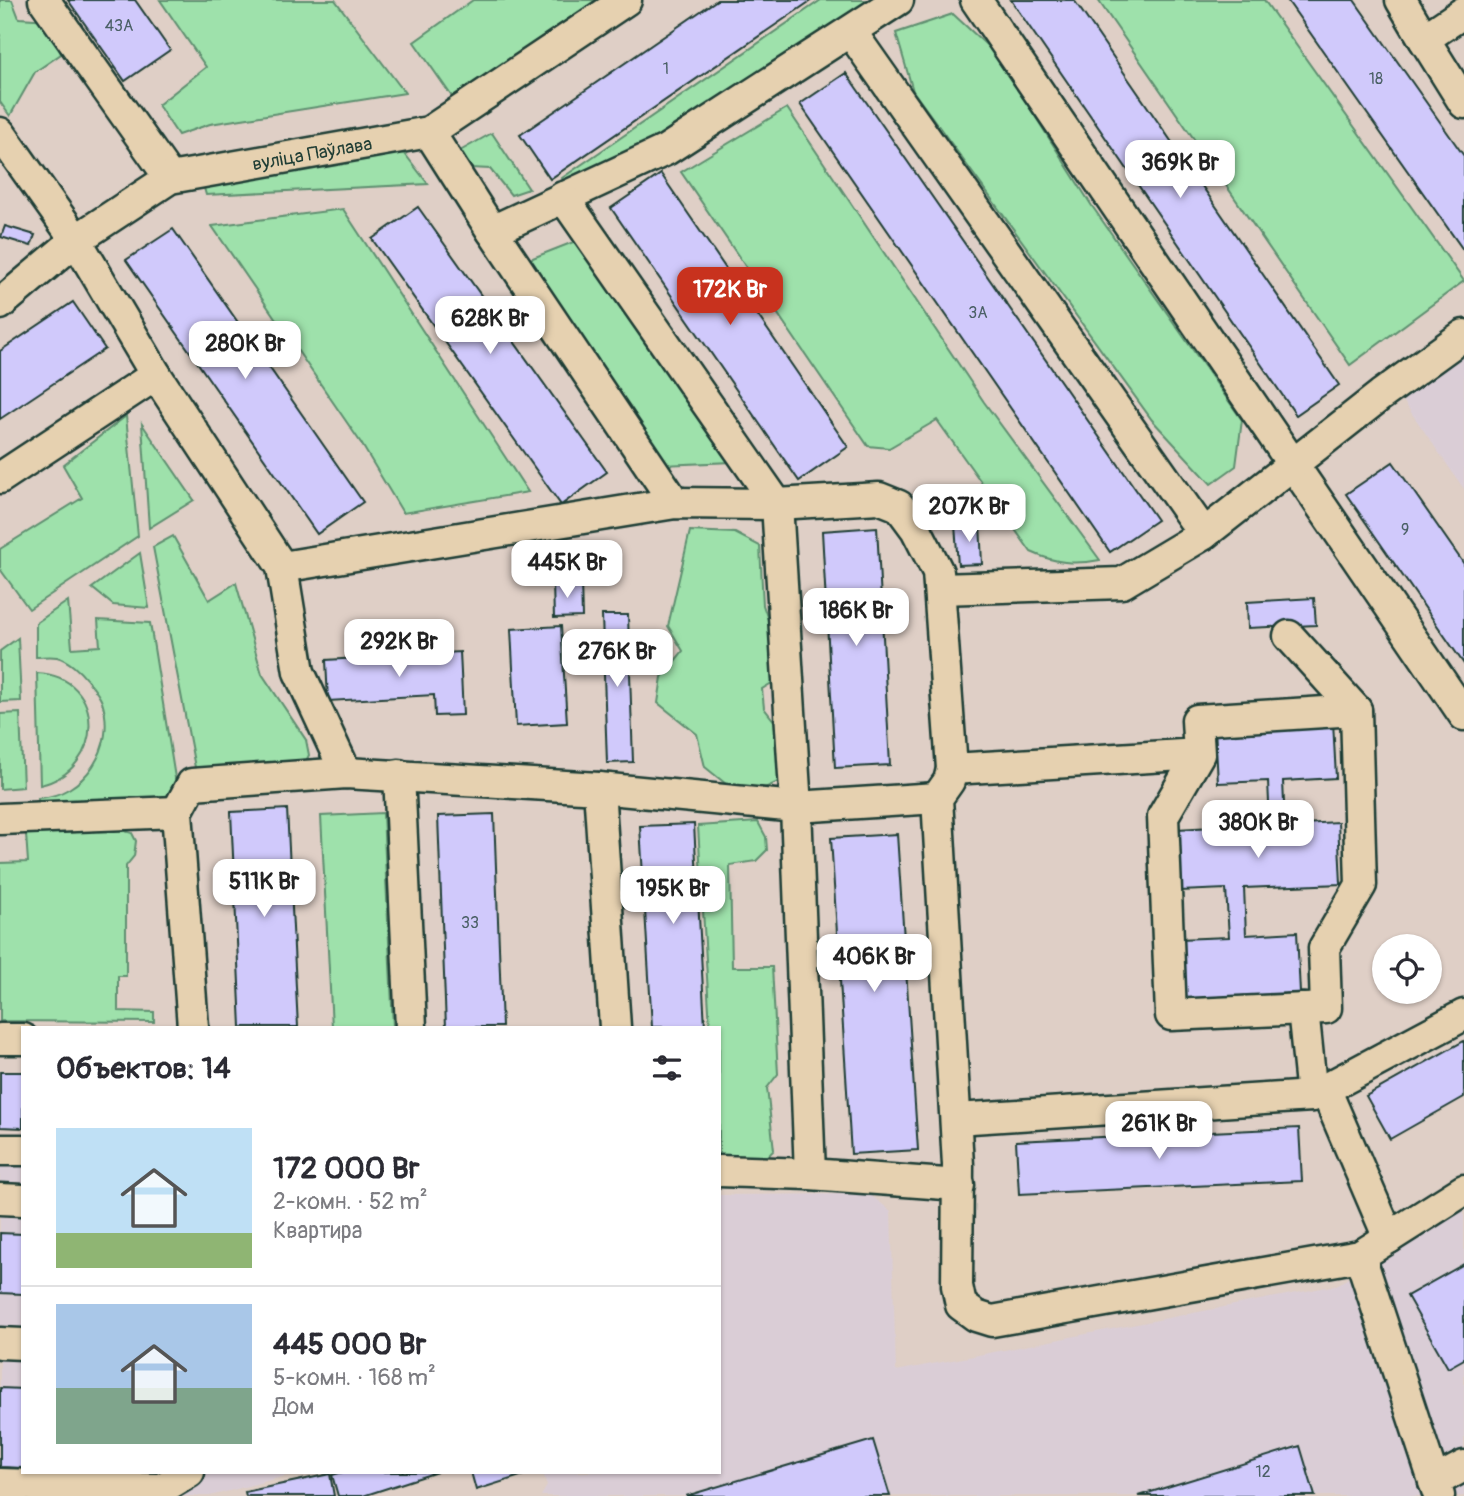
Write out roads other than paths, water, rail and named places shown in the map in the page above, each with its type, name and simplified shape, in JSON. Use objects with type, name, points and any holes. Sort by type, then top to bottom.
[{"type":"street","points":[[44,0],[170,177]]},
{"type":"street","name":"вуліца Паўлава","points":[[0,304],[76,240],[170,177],[429,132],[626,0]]},
{"type":"street","points":[[492,230],[666,149],[898,0]]},
{"type":"street","points":[[976,0],[1464,715]]},
{"type":"street","points":[[1401,0],[1464,103]]},
{"type":"street","points":[[1424,39],[1464,12]]},
{"type":"street","points":[[851,32],[1204,534]]},
{"type":"street","points":[[429,132],[675,503]]},
{"type":"street","points":[[0,133],[76,240],[156,374],[282,567],[299,672],[346,772]]},
{"type":"street","points":[[563,197],[777,504],[796,807],[810,1174]]},
{"type":"street","points":[[940,589],[1122,583],[1204,534],[1292,464],[1464,335]]},
{"type":"street","points":[[0,478],[156,374]]},
{"type":"street","points":[[282,567],[675,503],[777,504],[879,498],[899,506],[916,529],[938,572],[940,589],[952,769],[949,781],[937,798],[956,1119],[959,1185],[957,1286],[961,1305],[976,1316],[992,1321],[1360,1256],[1464,1190]]},
{"type":"street","points":[[1289,636],[1356,710],[1361,885],[1324,948],[1326,1008],[1171,1015],[1163,816],[1199,754],[1197,720],[1356,710]]},
{"type":"street","points":[[952,769],[1199,754]]},
{"type":"street","points":[[193,1026],[177,812],[192,784],[346,772],[599,788],[796,807],[937,798]]},
{"type":"street","points":[[399,775],[411,1026]]},
{"type":"street","points":[[599,788],[615,1026]]},
{"type":"street","points":[[0,819],[177,812]]},
{"type":"street","points":[[1303,1009],[1319,1094],[1389,1238]]},
{"type":"street","points":[[956,1119],[1319,1094],[1464,1015]]},
{"type":"street","points":[[0,1039],[21,1040]]},
{"type":"street","points":[[0,1150],[21,1150]]},
{"type":"street","points":[[721,1171],[810,1174],[959,1185]]},
{"type":"street","points":[[0,1199],[21,1200]]},
{"type":"street","points":[[1360,1256],[1436,1489],[1464,1466]]},
{"type":"street","points":[[0,1343],[21,1344]]},
{"type":"street","points":[[0,1484],[161,1489],[186,1474]]}]
